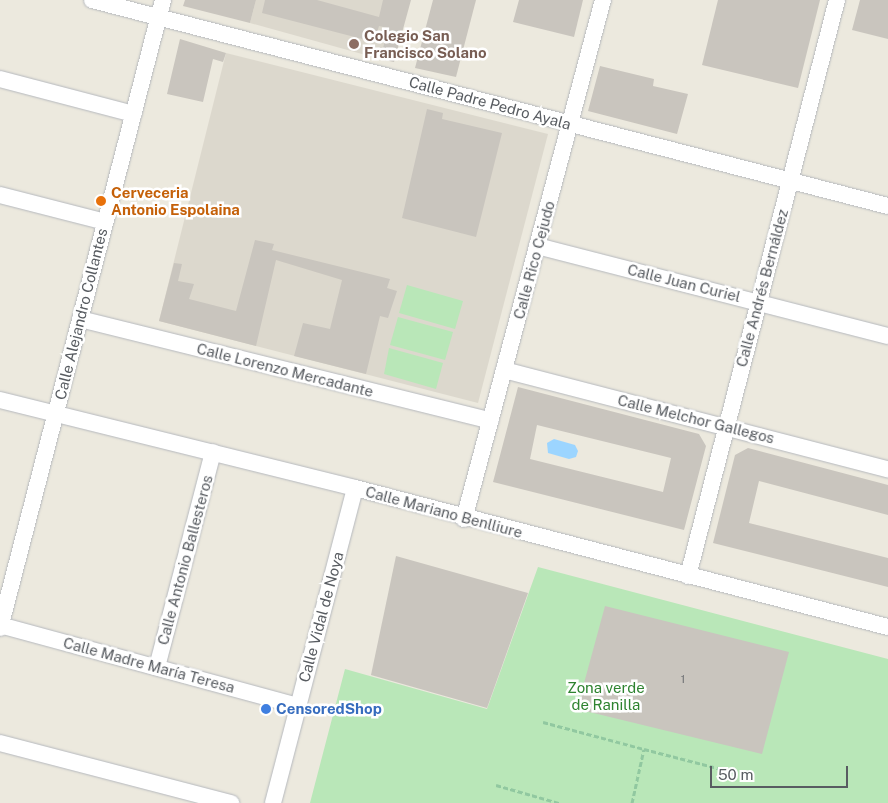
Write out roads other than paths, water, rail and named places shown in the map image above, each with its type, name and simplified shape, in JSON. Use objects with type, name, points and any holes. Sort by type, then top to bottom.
[{"type":"street","name":"Calle Padre Pedro Ayala","points":[[92,0],[888,206]]},
{"type":"street","name":"Calle Alejandro Collantes","points":[[0,626],[163,0]]},
{"type":"street","name":"Calle Rico Cejudo","points":[[464,519],[571,124],[602,0]]},
{"type":"street","name":"Calle Andrés Bernáldez","points":[[688,576],[837,0]]},
{"type":"street","points":[[0,79],[134,114]]},
{"type":"street","points":[[0,195],[105,222]]},
{"type":"street","name":"Calle Juan Curiel","points":[[537,246],[888,336]]},
{"type":"street","name":"Calle Lorenzo Mercadante","points":[[80,320],[491,420]]},
{"type":"street","name":"Calle Melchor Gallegos","points":[[504,370],[888,469]]},
{"type":"street","name":"Calle Mariano Benlliure","points":[[0,400],[355,488],[464,519],[888,628]]},
{"type":"street","name":"Calle Antonio Ballesteros","points":[[157,668],[213,452]]},
{"type":"street","name":"Calle Vidal de Noya","points":[[273,803],[355,488]]},
{"type":"street","name":"Calle Madre María Teresa","points":[[0,626],[298,706]]},
{"type":"street","points":[[0,743],[231,803]]},
{"type":"water","points":[[554,439],[575,445],[578,451],[576,457],[569,459],[548,453],[547,443]]},
{"type":"place","name":"Colegio San Francisco Solano","points":[[354,44]]},
{"type":"place","name":"Cerveceria Antonio Espolaina","points":[[101,201]]},
{"type":"place","name":"CensoredShop","points":[[266,709]]},
{"type":"park label","name":"Zona verde de Ranilla","points":[[606,696]]}]
